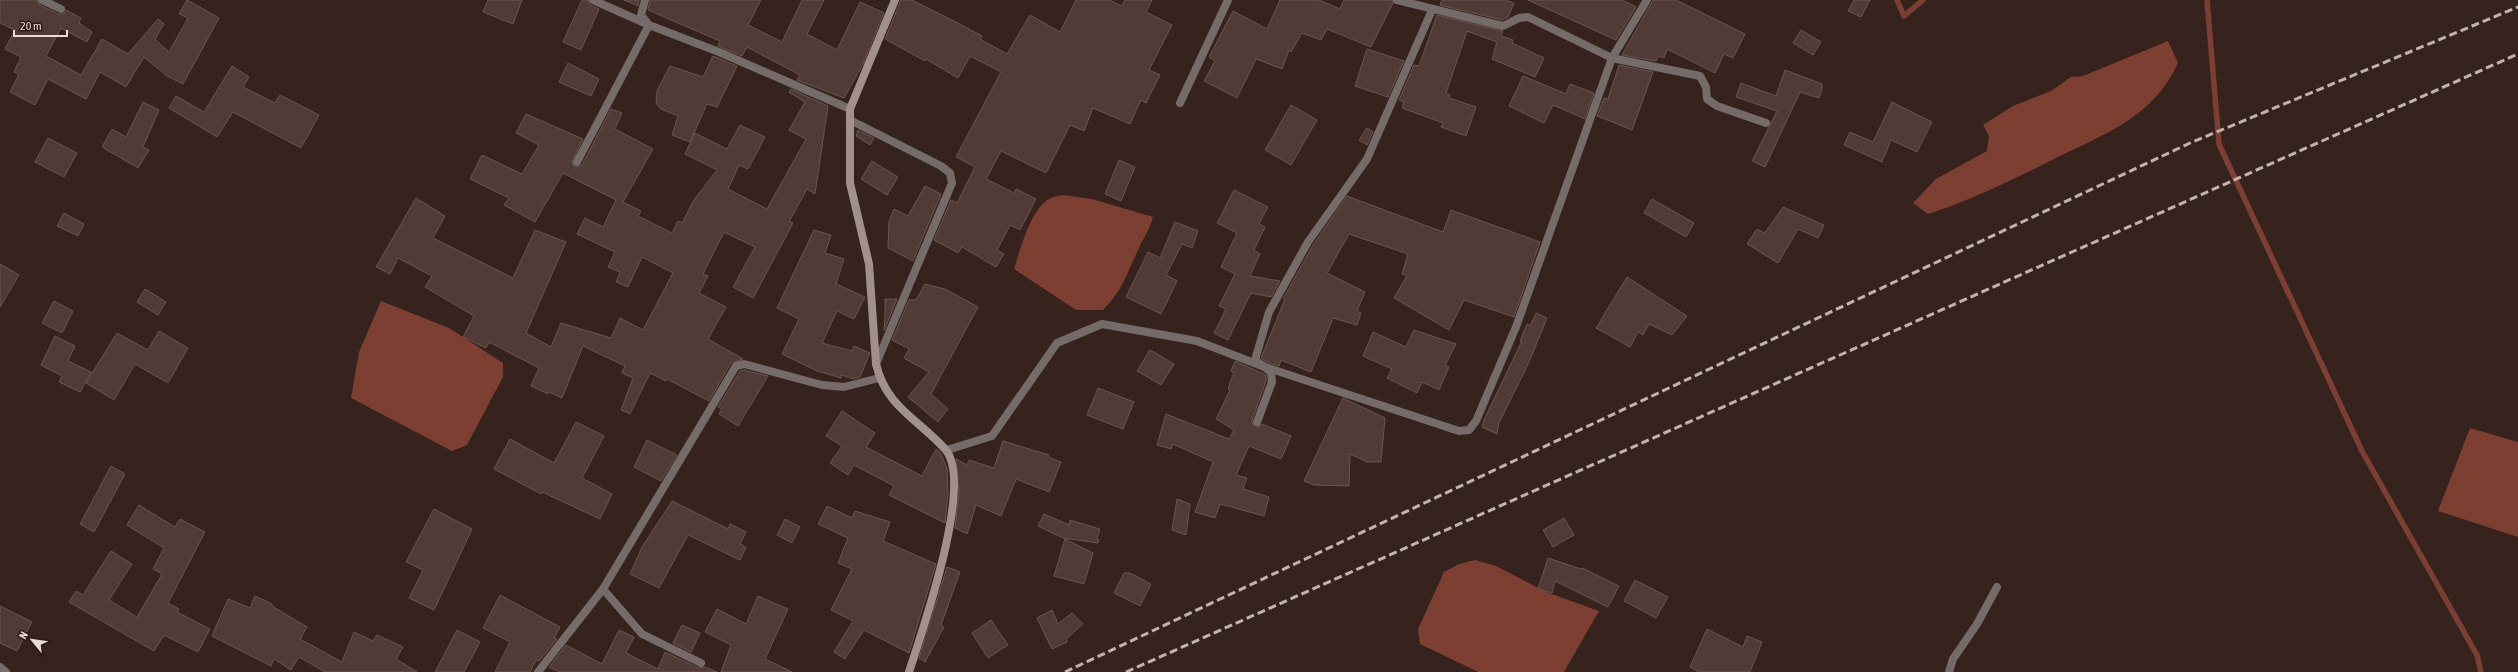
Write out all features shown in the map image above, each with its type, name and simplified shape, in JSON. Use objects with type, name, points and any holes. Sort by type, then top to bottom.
[{"type":"main road","points":[[895,0],[850,109],[850,183],[869,264],[876,364],[879,378],[890,398],[947,450],[953,466],[956,491],[939,577],[909,672]]},
{"type":"street","points":[[42,0],[61,9]]},
{"type":"street","points":[[593,0],[648,25],[719,52],[850,109]]},
{"type":"street","points":[[645,0],[641,15],[648,25]]},
{"type":"street","points":[[1180,103],[1228,0]]},
{"type":"street","points":[[1397,0],[1432,10],[1503,26],[1519,18],[1528,17],[1612,58],[1700,76],[1706,87],[1706,99],[1717,106],[1766,123]]},
{"type":"street","points":[[947,450],[992,436],[1057,343],[1102,324],[1196,341],[1262,366],[1459,431],[1469,430],[1476,421],[1516,327],[1612,58],[1647,0]]},
{"type":"street","points":[[1256,422],[1272,382],[1272,372],[1255,360],[1269,312],[1308,242],[1367,159],[1432,10]]},
{"type":"street","points":[[577,162],[648,25]]},
{"type":"street","points":[[850,120],[941,166],[950,173],[952,183],[876,364]]},
{"type":"street","points":[[538,672],[603,589],[736,366],[744,364],[822,385],[844,387],[879,378]]},
{"type":"street","points":[[1949,672],[1953,659],[1976,624],[1997,587]]},
{"type":"street","points":[[603,589],[642,634],[701,663]]},
{"type":"street","points":[[0,666],[6,672]]},
{"type":"shaded area","points":[[2168,41],[2178,63],[2167,83],[2154,99],[2123,124],[2106,134],[2018,177],[1959,203],[1928,214],[1913,203],[1936,179],[1987,151],[1989,136],[1983,125],[2013,106],[2051,91],[2071,77],[2083,76]]},
{"type":"shaded area","points":[[1063,195],[1092,199],[1153,217],[1149,229],[1124,281],[1110,303],[1103,310],[1076,310],[1014,269],[1032,219],[1044,203],[1055,196]]},
{"type":"shaded area","points":[[381,301],[449,328],[503,363],[503,377],[467,445],[452,451],[351,398],[359,352]]},
{"type":"shaded area","points":[[2470,428],[2518,442],[2518,537],[2438,511]]},
{"type":"shaded area","points":[[1475,560],[1496,566],[1546,592],[1599,611],[1564,672],[1478,672],[1420,644],[1418,629],[1444,572],[1459,564]]},
{"type":"building","points":[[0,0],[37,0],[40,5],[59,14],[64,14],[66,10],[81,18],[79,23],[92,32],[87,42],[61,28],[46,56],[81,75],[102,39],[128,54],[158,19],[164,24],[155,39],[169,52],[188,18],[179,14],[187,0],[219,18],[183,84],[167,76],[144,57],[126,87],[100,72],[86,99],[48,79],[35,105],[10,92],[19,74],[14,72],[21,57],[5,49],[15,30],[0,23]]},
{"type":"building","points":[[488,0],[522,0],[513,24],[483,12]]},
{"type":"building","points":[[582,0],[588,0],[590,5],[599,9],[581,50],[563,42]]},
{"type":"building","points":[[624,0],[639,0],[638,6]]},
{"type":"building","points":[[650,0],[761,0],[748,25],[782,42],[802,0],[824,0],[807,34],[837,50],[860,2],[884,13],[863,64],[844,98],[797,80],[800,75],[747,47],[742,56],[718,46],[720,41],[648,10]]},
{"type":"building","points":[[901,0],[912,0],[952,20],[982,36],[980,39],[1007,54],[1030,15],[1060,32],[1076,0],[1109,0],[1122,6],[1125,0],[1152,0],[1146,12],[1172,25],[1149,70],[1160,75],[1146,103],[1141,100],[1130,124],[1093,108],[1084,131],[1070,125],[1046,173],[1001,151],[986,179],[1014,193],[1016,189],[1036,199],[1020,230],[1010,225],[997,250],[1004,254],[996,267],[962,247],[958,253],[934,240],[951,200],[957,203],[975,167],[956,157],[1001,72],[970,56],[958,78],[926,59],[925,61],[885,39]]},
{"type":"building","points":[[1280,0],[1319,0],[1340,9],[1344,0],[1392,0],[1393,3],[1371,47],[1327,29],[1321,40],[1302,33],[1291,52],[1289,50],[1282,69],[1256,59],[1237,98],[1204,81],[1215,61],[1209,57],[1233,11],[1267,29]]},
{"type":"building","points":[[1442,0],[1505,0],[1514,3],[1508,17],[1502,20],[1440,5]]},
{"type":"building","points":[[1528,0],[1622,0],[1636,7],[1616,40]]},
{"type":"building","points":[[1653,0],[1676,0],[1745,34],[1733,58],[1724,54],[1715,73],[1667,49],[1664,58],[1658,56],[1656,61],[1622,55]]},
{"type":"building","points":[[1854,0],[1870,0],[1861,17],[1848,11]]},
{"type":"building","points":[[1437,15],[1503,31],[1501,36],[1513,40],[1512,43],[1544,58],[1535,77],[1492,59],[1497,42],[1467,31],[1446,93],[1450,95],[1449,98],[1476,107],[1466,136],[1441,127],[1443,123],[1402,108],[1404,102],[1399,100],[1414,65],[1419,66]]},
{"type":"building","points":[[1801,30],[1821,42],[1813,55],[1793,43]]},
{"type":"building","points":[[1367,49],[1404,61],[1388,97],[1355,86]]},
{"type":"building","points":[[713,56],[737,66],[717,107],[707,104],[690,142],[672,135],[678,116],[661,109],[656,103],[657,91],[670,66],[703,77]]},
{"type":"building","points":[[568,63],[599,79],[591,96],[559,82]]},
{"type":"building","points":[[1619,65],[1653,72],[1632,130],[1597,116],[1604,98],[1608,99]]},
{"type":"building","points":[[232,66],[249,77],[243,87],[275,103],[280,95],[319,115],[301,148],[233,112],[217,137],[169,108],[176,96],[204,112]]},
{"type":"building","points":[[1785,70],[1822,84],[1822,89],[1819,98],[1800,92],[1765,167],[1752,161],[1777,111],[1736,97],[1741,83],[1776,96]]},
{"type":"building","points":[[1523,76],[1566,94],[1570,84],[1594,93],[1585,119],[1553,105],[1544,123],[1509,106]]},
{"type":"building","points":[[791,89],[828,106],[815,194],[807,189],[789,222],[793,223],[753,298],[733,287],[755,247],[724,232],[703,274],[708,276],[699,293],[726,307],[708,339],[743,359],[731,363],[709,401],[667,379],[666,381],[650,373],[630,414],[621,410],[633,378],[622,373],[625,366],[583,346],[562,398],[549,392],[548,394],[531,386],[539,368],[489,342],[486,348],[463,337],[474,316],[425,287],[432,276],[398,258],[390,274],[376,267],[416,198],[445,216],[433,238],[513,278],[535,230],[566,242],[526,333],[551,347],[561,323],[611,338],[620,318],[643,330],[673,273],[642,257],[628,287],[616,282],[620,272],[608,267],[615,252],[577,234],[585,218],[603,227],[616,200],[563,173],[535,222],[504,205],[509,198],[470,179],[482,155],[522,174],[539,145],[516,133],[526,114],[583,139],[572,162],[573,165],[578,167],[582,165],[611,109],[622,113],[615,129],[653,149],[623,202],[641,211],[638,216],[672,233],[678,221],[682,223],[694,200],[717,170],[685,154],[695,133],[727,149],[740,125],[765,137],[748,169],[739,165],[728,189],[767,209],[806,139],[789,130],[805,102],[789,92]]},
{"type":"building","points":[[143,102],[159,110],[143,147],[149,150],[138,168],[102,147],[112,129],[126,137]]},
{"type":"building","points":[[1892,102],[1932,122],[1917,152],[1891,140],[1882,162],[1844,145],[1850,132],[1873,142]]},
{"type":"building","points":[[1291,105],[1317,120],[1291,165],[1265,150]]},
{"type":"building","points":[[1367,128],[1373,132],[1367,145],[1359,140]]},
{"type":"building","points":[[858,130],[874,138],[870,145],[856,136]]},
{"type":"building","points":[[48,138],[77,153],[64,177],[35,162]]},
{"type":"building","points":[[1119,160],[1135,167],[1121,201],[1105,194]]},
{"type":"building","points":[[872,161],[898,177],[887,195],[861,179]]},
{"type":"building","points":[[925,186],[941,194],[913,261],[888,248],[889,221],[894,209],[908,216]]},
{"type":"building","points":[[1234,190],[1268,207],[1259,224],[1265,227],[1254,250],[1260,254],[1250,276],[1280,281],[1271,297],[1251,293],[1228,340],[1214,333],[1226,309],[1219,306],[1235,274],[1221,267],[1237,233],[1217,223]]},
{"type":"building","points":[[1347,196],[1443,232],[1451,210],[1540,242],[1514,317],[1464,300],[1449,330],[1394,298],[1407,276],[1402,274],[1408,254],[1349,234],[1327,273],[1365,292],[1357,311],[1361,313],[1357,325],[1333,318],[1311,372],[1281,360],[1279,366],[1266,362],[1261,358],[1285,299],[1283,299],[1313,245]]},
{"type":"building","points":[[1652,199],[1694,223],[1686,237],[1644,213]]},
{"type":"building","points":[[1783,207],[1824,225],[1818,238],[1798,229],[1778,263],[1747,244],[1757,229],[1764,233],[1767,230]]},
{"type":"building","points":[[64,213],[84,224],[78,236],[57,226]]},
{"type":"building","points":[[1175,222],[1198,231],[1192,248],[1182,244],[1166,275],[1177,281],[1161,314],[1126,297],[1148,252],[1160,258]]},
{"type":"building","points":[[814,230],[831,235],[825,253],[844,259],[836,284],[865,297],[854,319],[837,311],[822,343],[852,351],[854,346],[870,353],[860,377],[853,379],[842,375],[841,378],[817,371],[782,354],[799,319],[777,308]]},
{"type":"building","points":[[0,264],[19,275],[0,307]]},
{"type":"building","points":[[1627,277],[1687,316],[1672,335],[1649,324],[1643,335],[1638,332],[1630,347],[1596,328]]},
{"type":"building","points":[[925,284],[945,289],[978,307],[931,394],[948,409],[938,422],[908,397],[929,372],[904,358],[909,349],[892,340],[909,300],[916,300]]},
{"type":"building","points":[[145,289],[166,302],[158,315],[137,302]]},
{"type":"building","points":[[885,299],[897,299],[884,331],[885,317]]},
{"type":"building","points":[[54,301],[73,311],[62,333],[42,323]]},
{"type":"building","points":[[1536,313],[1547,318],[1529,362],[1499,423],[1497,434],[1482,427],[1484,420],[1522,341],[1520,341],[1527,324],[1530,326]]},
{"type":"building","points":[[1414,330],[1456,344],[1445,365],[1449,367],[1439,390],[1422,382],[1417,393],[1387,378],[1392,369],[1363,356],[1373,332],[1406,347]]},
{"type":"building","points":[[159,331],[188,348],[168,383],[135,364],[114,400],[86,383],[117,333],[148,350]]},
{"type":"building","points":[[55,336],[75,346],[68,361],[91,372],[80,392],[59,382],[62,376],[41,365]]},
{"type":"building","points":[[1150,350],[1174,364],[1161,385],[1137,371]]},
{"type":"building","points":[[1235,361],[1266,375],[1266,381],[1252,420],[1253,425],[1258,427],[1262,424],[1291,436],[1281,459],[1249,446],[1236,475],[1247,478],[1243,489],[1269,497],[1264,516],[1220,504],[1215,518],[1195,512],[1213,462],[1173,444],[1171,449],[1157,445],[1166,414],[1229,439],[1234,430],[1216,419],[1230,390],[1228,389],[1234,372],[1231,371]]},
{"type":"building","points":[[744,370],[768,376],[738,426],[719,414],[722,409],[718,407],[740,371]]},
{"type":"building","points":[[1098,388],[1134,402],[1123,429],[1087,415]]},
{"type":"building","points":[[1343,398],[1385,418],[1381,462],[1367,462],[1350,454],[1349,486],[1314,485],[1304,481]]},
{"type":"building","points":[[842,411],[875,433],[866,447],[922,476],[936,449],[940,452],[947,468],[948,492],[945,523],[889,495],[894,486],[854,465],[848,475],[830,463],[842,446],[826,436]]},
{"type":"building","points":[[576,422],[604,436],[582,478],[612,494],[600,519],[542,492],[541,494],[494,469],[510,439],[554,463]]},
{"type":"building","points":[[647,440],[677,455],[661,481],[634,467]]},
{"type":"building","points":[[1003,441],[1049,455],[1048,457],[1061,462],[1049,492],[1016,479],[1001,516],[976,505],[967,534],[955,528],[959,492],[956,459],[967,465],[969,460],[994,468]]},
{"type":"building","points":[[111,466],[125,474],[94,532],[80,524]]},
{"type":"building","points":[[1177,499],[1190,504],[1186,535],[1172,530]]},
{"type":"building","points":[[672,501],[728,529],[730,524],[746,532],[740,544],[746,547],[740,560],[688,535],[659,588],[630,574],[642,547]]},
{"type":"building","points":[[139,505],[175,527],[180,519],[205,532],[168,603],[179,609],[177,612],[210,629],[198,652],[164,635],[154,651],[69,602],[76,591],[83,595],[111,551],[132,564],[109,600],[137,617],[162,574],[153,569],[164,548],[127,525]]},
{"type":"building","points":[[827,506],[852,518],[855,511],[890,522],[883,541],[936,564],[909,653],[864,630],[845,659],[834,652],[853,621],[831,610],[852,569],[838,563],[848,538],[818,524]]},
{"type":"building","points":[[434,509],[472,529],[434,610],[409,598],[423,570],[406,562]]},
{"type":"building","points":[[1044,514],[1069,525],[1070,520],[1100,529],[1097,539],[1099,540],[1098,543],[1063,538],[1038,526]]},
{"type":"building","points":[[1564,518],[1574,535],[1553,547],[1543,530]]},
{"type":"building","points":[[785,519],[800,527],[792,543],[777,535]]},
{"type":"building","points":[[1065,539],[1093,553],[1084,584],[1054,576]]},
{"type":"building","points":[[1548,558],[1581,569],[1582,568],[1619,586],[1608,607],[1555,581],[1552,593],[1538,589]]},
{"type":"building","points":[[947,567],[960,572],[941,625],[944,627],[925,662],[919,658]]},
{"type":"building","points":[[1124,573],[1130,573],[1151,584],[1140,606],[1114,593]]},
{"type":"building","points":[[1635,580],[1668,597],[1656,618],[1624,601]]},
{"type":"building","points":[[500,595],[560,627],[554,638],[557,639],[539,661],[536,660],[530,672],[495,672],[510,642],[483,628]]},
{"type":"building","points":[[255,596],[272,604],[272,606],[307,627],[300,639],[342,662],[354,632],[373,641],[377,635],[403,647],[396,659],[417,672],[325,672],[299,657],[291,670],[274,659],[271,666],[212,636],[228,599],[250,608]]},
{"type":"building","points":[[758,596],[788,609],[765,659],[792,672],[721,672],[731,645],[705,632],[717,609],[746,624]]},
{"type":"building","points":[[0,606],[32,622],[17,651],[0,643]]},
{"type":"building","points":[[1052,610],[1058,624],[1072,613],[1083,624],[1066,639],[1067,642],[1052,649],[1037,618]]},
{"type":"building","points":[[991,620],[1008,645],[988,658],[972,633]]},
{"type":"building","points":[[682,625],[700,633],[691,652],[673,643]]},
{"type":"building","points":[[1707,629],[1743,647],[1747,636],[1762,642],[1750,672],[1699,672],[1690,667]]},
{"type":"building","points":[[457,630],[480,642],[464,672],[435,672]]},
{"type":"building","points":[[619,630],[634,637],[626,653],[658,669],[665,652],[699,668],[705,667],[717,672],[559,672],[549,667],[566,645],[602,664]]},
{"type":"waterway","points":[[1897,0],[1904,16],[1923,0]]},
{"type":"waterway","points":[[2207,0],[2219,144],[2362,451],[2477,655],[2481,672]]},
{"type":"railway","points":[[1065,672],[2190,143],[2518,7]]},
{"type":"railway","points":[[1126,672],[2518,54]]}]
